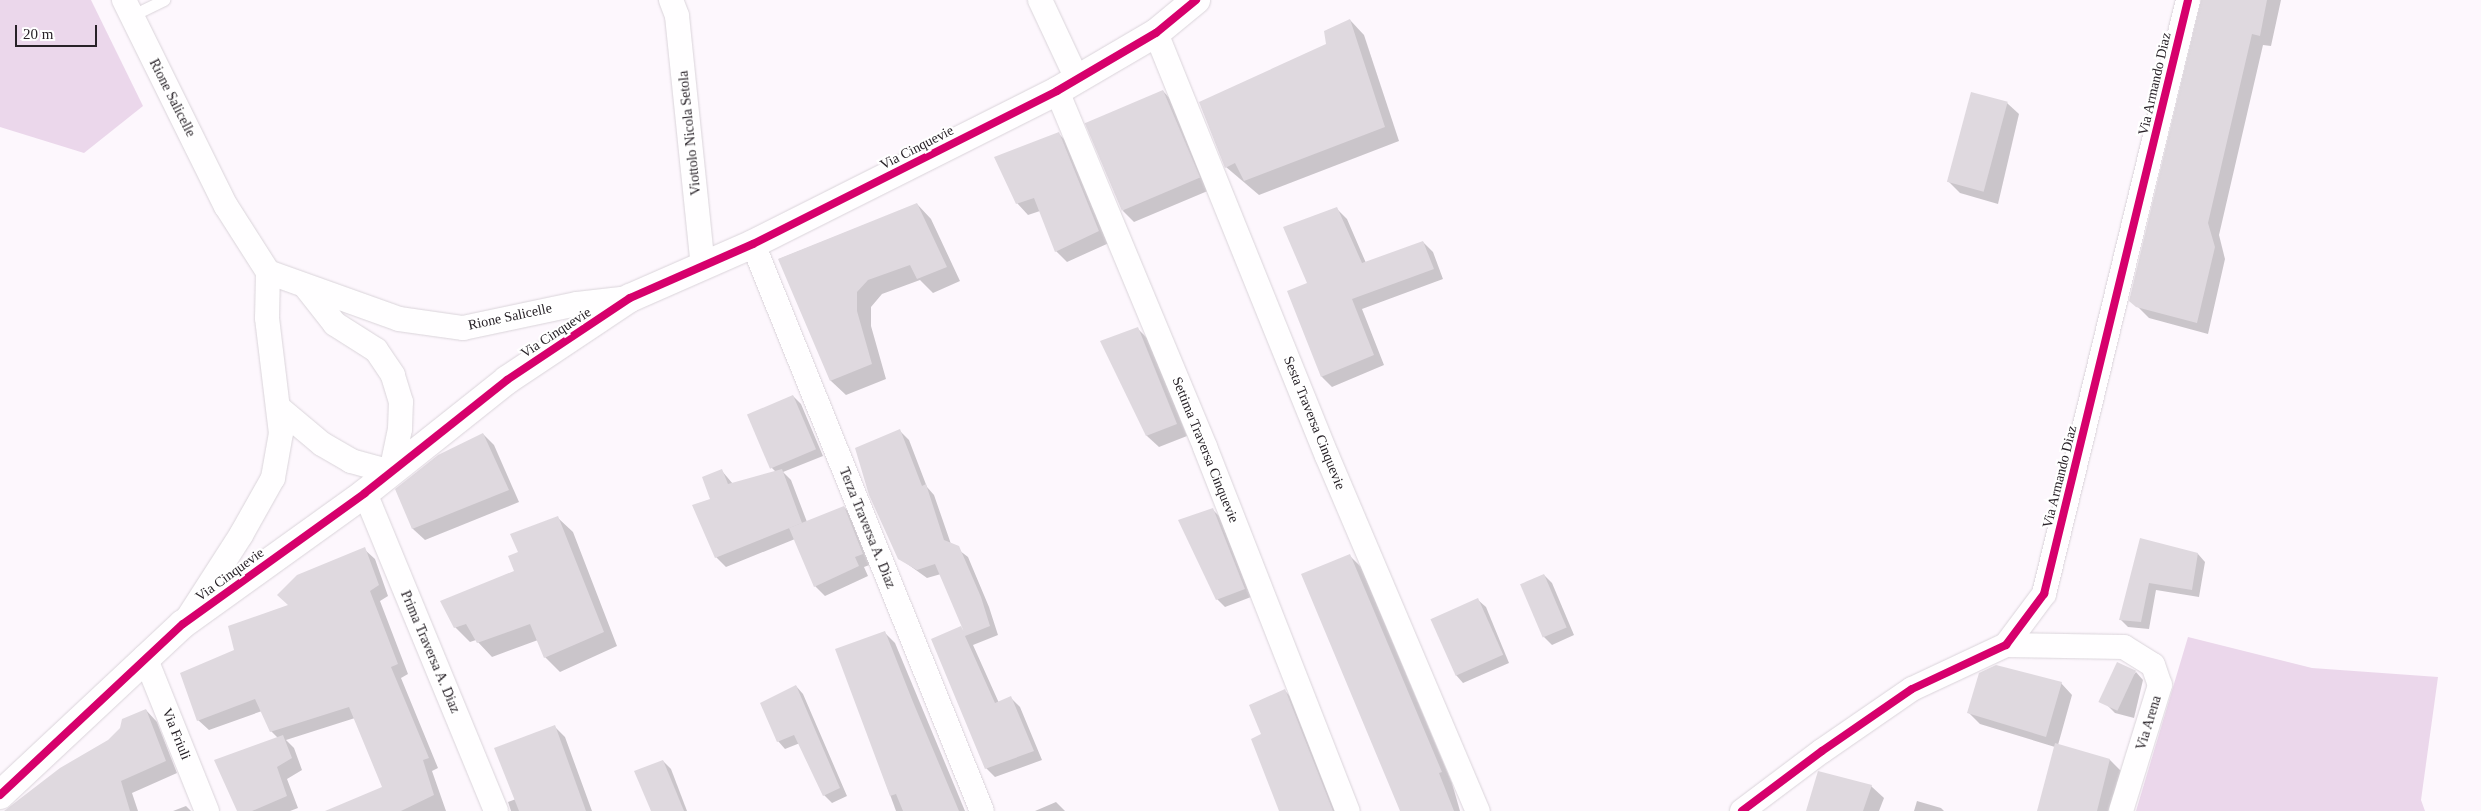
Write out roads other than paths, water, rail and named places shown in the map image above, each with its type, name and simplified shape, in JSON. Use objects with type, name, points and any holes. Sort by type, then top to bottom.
[{"type":"street","name":"Viottolo Nicola Setola","points":[[671,0],[678,26],[703,266]]},
{"type":"street","name":"Settima Traversa Cinquevie","points":[[1040,0],[1067,85],[1205,447],[1348,811]]},
{"type":"street","name":"Via Cinquevie","points":[[0,795],[183,624],[365,493],[508,380],[630,298],[753,244],[1067,85],[1156,33],[1196,0]]},
{"type":"street","name":"Via Armando Diaz","points":[[1742,811],[1912,689],[2006,645],[2044,594],[2188,0]]},
{"type":"street","name":"Rione Salicelle","points":[[128,8],[226,206],[268,272],[399,319],[463,328],[577,304],[630,298]]},
{"type":"street","name":"Sesta Traversa Cinquevie","points":[[1156,33],[1327,456],[1478,811]]},
{"type":"street","name":"Terza Traversa A. Diaz","points":[[753,244],[982,811]]},
{"type":"street","points":[[183,624],[241,535],[273,478],[281,433],[267,318],[268,272]]},
{"type":"street","points":[[279,408],[322,444],[351,461],[391,472],[400,430],[401,402],[394,375],[376,350],[335,324],[305,286]]},
{"type":"street","name":"Prima Traversa A. Diaz","points":[[365,493],[496,811]]},
{"type":"street","name":"Via Arena","points":[[2006,645],[2124,647],[2153,665],[2160,685],[2121,811]]},
{"type":"street","name":"Via Friuli","points":[[145,658],[207,811]]},
{"type":"lane","points":[[128,8],[164,0]]}]
